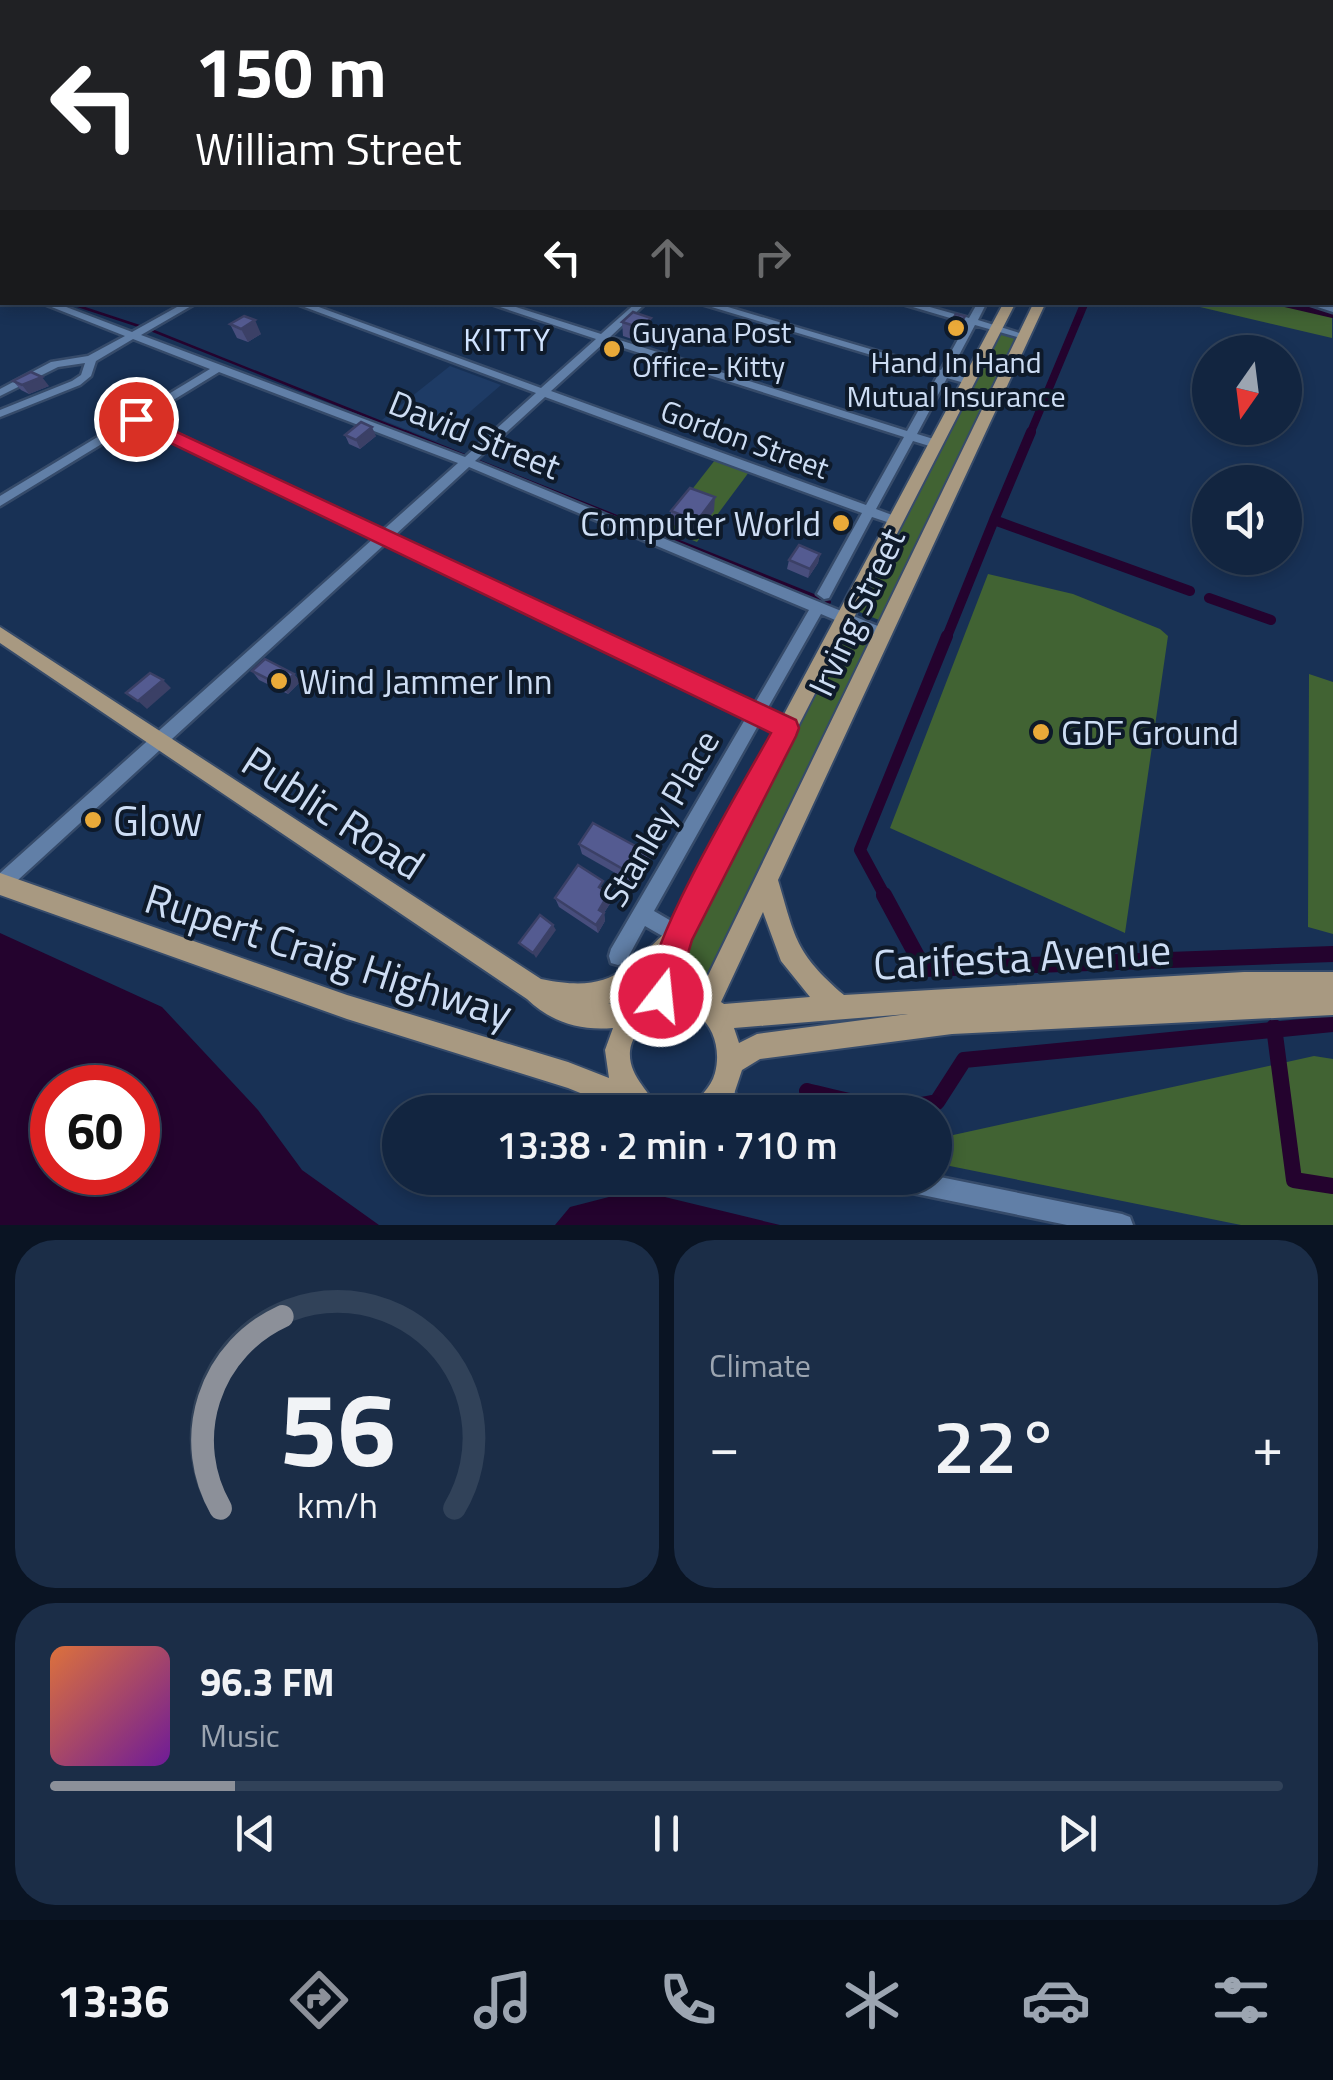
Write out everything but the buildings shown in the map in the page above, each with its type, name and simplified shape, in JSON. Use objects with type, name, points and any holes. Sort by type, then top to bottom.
[{"type":"main road","points":[[632,1095],[619,1065],[620,1045],[635,1012],[661,996],[678,936],[1009,305]]},
{"type":"main road","name":"Irving Street","points":[[712,1011],[880,634],[1039,305]]},
{"type":"main road","name":"Public Road","points":[[0,634],[536,990],[550,1006],[580,1017],[608,1019],[635,1012]]},
{"type":"main road","points":[[768,882],[776,923],[792,962],[839,1007]]},
{"type":"main road","name":"Rupert Craig Highway","points":[[0,884],[347,1007],[568,1075],[613,1095]]},
{"type":"main road","points":[[536,990],[582,999],[598,998],[639,973],[678,936]]},
{"type":"main road","name":"Carifesta Avenue","points":[[661,996],[684,995],[712,1011],[1225,985],[1333,984]]},
{"type":"main road","name":"Carifesta Avenue","points":[[729,1087],[757,1047],[952,1020],[1333,1003]]},
{"type":"main road","points":[[712,1011],[729,1045],[729,1087]]},
{"type":"street","name":"David Street","points":[[54,305],[144,331],[220,367],[471,459],[821,603],[842,618],[880,634]]},
{"type":"street","points":[[0,393],[14,378],[55,364],[91,359],[189,305]]},
{"type":"street","name":"Gordon Street","points":[[303,305],[896,521]]},
{"type":"street","points":[[497,305],[936,444]]},
{"type":"street","points":[[0,884],[640,305]]},
{"type":"street","points":[[708,305],[968,381]]},
{"type":"street","points":[[911,305],[1024,336]]},
{"type":"street","name":"Stanley Place","points":[[618,956],[760,715],[982,305]]},
{"type":"street","points":[[0,414],[76,383],[86,376],[91,359]]},
{"type":"street","points":[[0,502],[220,367]]},
{"type":"street","points":[[136,419],[785,727]]},
{"type":"street","points":[[642,914],[678,936]]},
{"type":"street","points":[[952,1190],[1122,1225]]},
{"type":"shaded area","points":[[450,366],[501,385],[436,441],[382,420]]},
{"type":"shaded area","points":[[0,933],[162,1007],[258,1110],[302,1170],[379,1225],[0,1225]]},
{"type":"shaded area","points":[[617,1195],[657,1195],[780,1225],[555,1225],[570,1207]]},
{"type":"green space","points":[[1192,305],[1279,305],[1332,317],[1332,338]]},
{"type":"green space","points":[[1001,334],[1017,338],[879,620],[857,611]]},
{"type":"green space","points":[[715,460],[749,472],[697,542],[662,528]]},
{"type":"green space","name":"GDF Ground","points":[[988,574],[1073,594],[1160,629],[1168,636],[1125,933],[890,828]]},
{"type":"green space","points":[[846,630],[869,640],[706,976],[682,964],[690,934]]},
{"type":"green space","points":[[1309,674],[1333,682],[1333,934],[1308,927]]},
{"type":"green space","points":[[1314,1056],[1333,1059],[1333,1225],[1241,1225],[952,1166],[952,1135]]},
{"type":"waterway","points":[[75,305],[151,330],[411,434]]},
{"type":"waterway","points":[[1030,434],[1084,305]]},
{"type":"waterway","points":[[1294,305],[1333,314]]},
{"type":"waterway","points":[[405,432],[829,602]]},
{"type":"waterway","points":[[994,520],[1031,432]]},
{"type":"waterway","points":[[946,639],[994,520]]},
{"type":"waterway","points":[[994,520],[1190,591]]},
{"type":"waterway","points":[[1209,598],[1271,620]]},
{"type":"waterway","points":[[886,898],[860,850],[947,636]]},
{"type":"waterway","points":[[884,895],[924,969],[1333,954]]},
{"type":"waterway","points":[[1274,1030],[1333,1024]]},
{"type":"waterway","points":[[807,1091],[871,1105],[919,1105],[937,1102],[964,1060],[1274,1030]]},
{"type":"waterway","points":[[1274,1030],[1294,1180],[1333,1186]]},
{"type":"place","name":"Hand In Hand Mutual Insurance","points":[[956,328]]},
{"type":"place","name":"Guyana Post Office- Kitty","points":[[612,349]]},
{"type":"place","name":"Computer World","points":[[841,523]]},
{"type":"place","name":"Wind Jammer Inn","points":[[279,681]]},
{"type":"place","name":"GDF Ground","points":[[1041,732]]},
{"type":"place","name":"Glow","points":[[93,820]]},
{"type":"district","name":"KITTY","points":[[508,339]]},
{"type":"route","points":[[136,419],[786,728],[678,936],[661,996]]}]
